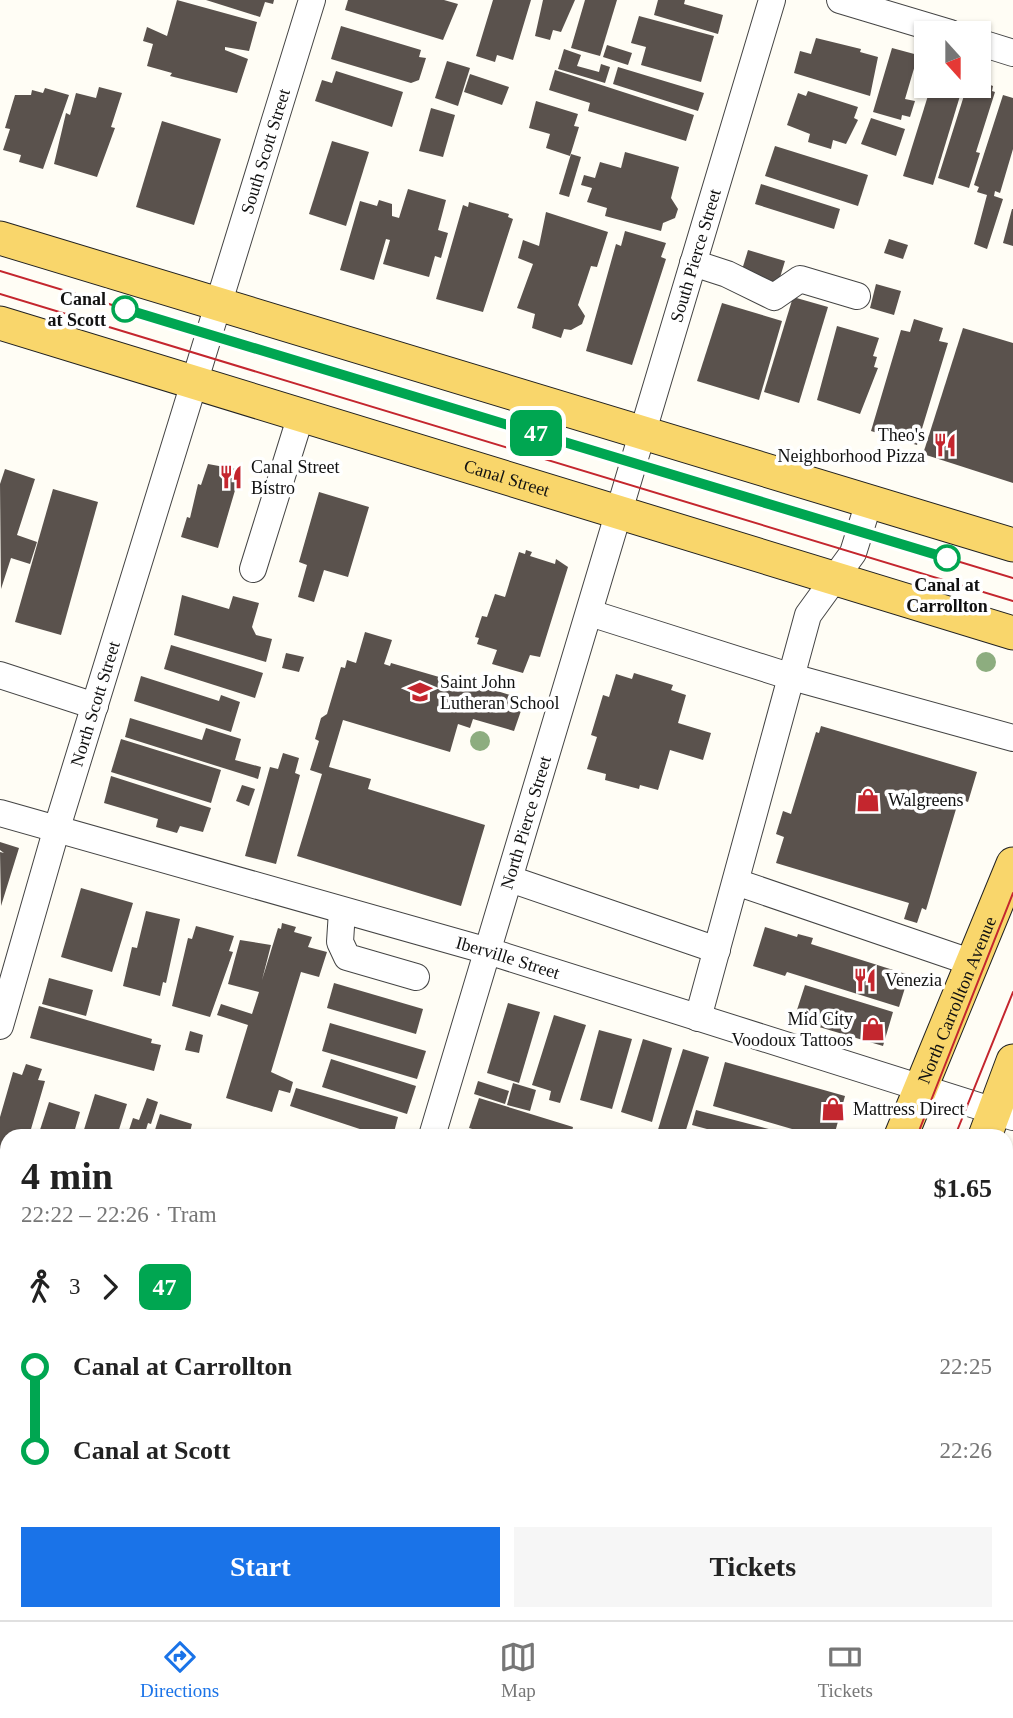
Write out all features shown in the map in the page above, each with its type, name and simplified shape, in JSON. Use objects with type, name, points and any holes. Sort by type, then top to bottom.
[{"type":"main road","points":[[0,238],[1013,545]]},
{"type":"main road","name":"Canal Street","points":[[0,323],[1013,633]]},
{"type":"main road","name":"North Carrollton Avenue","points":[[904,1129],[973,963],[1001,926],[1013,864]]},
{"type":"main road","points":[[997,1122],[1013,1061]]},
{"type":"street","name":"South Scott Street","points":[[196,383],[312,0]]},
{"type":"street","name":"South Pierce Street","points":[[621,511],[772,0]]},
{"type":"street","points":[[840,0],[914,22]]},
{"type":"street","points":[[991,46],[1013,52]]},
{"type":"street","points":[[693,263],[727,274],[774,297],[800,279],[857,296]]},
{"type":"street","name":"North Scott Street","points":[[2,1015],[94,706],[196,383]]},
{"type":"street","points":[[253,569],[301,415]]},
{"type":"street","points":[[698,1018],[808,615],[853,553],[869,502]]},
{"type":"street","name":"North Pierce Street","points":[[434,1129],[621,511]]},
{"type":"street","points":[[590,613],[792,677],[1013,738]]},
{"type":"street","points":[[0,676],[94,706]]},
{"type":"street","name":"Iberville Street","points":[[0,813],[488,951],[922,1090],[997,1122]]},
{"type":"street","points":[[510,879],[717,950]]},
{"type":"street","points":[[736,882],[973,963]]},
{"type":"street","points":[[342,911],[340,942],[347,957],[416,977]]},
{"type":"building","points":[[177,0],[257,22],[249,51],[225,47],[225,50],[248,59],[237,93],[170,76],[172,73],[147,66],[153,44],[143,41],[147,27],[167,36]]},
{"type":"building","points":[[206,0],[274,0],[273,4],[265,2],[260,17]]},
{"type":"building","points":[[348,0],[444,0],[458,4],[443,40],[345,10]]},
{"type":"building","points":[[493,0],[531,0],[513,60],[497,55],[495,62],[476,56]]},
{"type":"building","points":[[543,0],[575,0],[561,32],[553,30],[550,40],[535,36]]},
{"type":"building","points":[[585,0],[617,0],[600,56],[571,48]]},
{"type":"building","points":[[658,0],[685,0],[684,4],[723,15],[718,34],[654,15]]},
{"type":"building","points":[[639,16],[714,36],[701,82],[641,65],[646,47],[631,43]]},
{"type":"building","points":[[341,26],[421,50],[419,57],[426,58],[419,80],[411,83],[331,59]]},
{"type":"building","points":[[816,38],[861,49],[860,52],[878,57],[870,96],[794,73],[800,51],[811,54]]},
{"type":"building","points":[[607,45],[632,53],[628,65],[603,57]]},
{"type":"building","points":[[892,48],[914,54],[914,69],[905,99],[915,101],[910,117],[902,115],[901,120],[873,112]]},
{"type":"building","points":[[564,49],[581,55],[577,66],[599,72],[601,64],[610,67],[605,83],[558,69]]},
{"type":"building","points":[[447,61],[470,68],[458,106],[435,98]]},
{"type":"building","points":[[618,67],[704,93],[698,111],[613,84]]},
{"type":"building","points":[[555,70],[694,115],[686,141],[588,111],[590,103],[549,90]]},
{"type":"building","points":[[336,71],[403,92],[392,127],[315,101],[322,80],[332,83]]},
{"type":"building","points":[[470,74],[509,87],[502,105],[464,92]]},
{"type":"building","points":[[991,85],[993,86],[992,91],[995,92],[976,152],[980,153],[969,188],[938,178],[963,98],[991,98]]},
{"type":"building","points":[[99,87],[122,93],[111,127],[115,128],[97,177],[54,164],[66,113],[70,115],[76,93],[96,98]]},
{"type":"building","points":[[45,88],[69,95],[43,169],[19,162],[21,155],[3,150],[10,129],[5,128],[15,95],[31,95],[32,90],[43,93]]},
{"type":"building","points":[[808,91],[858,107],[854,118],[858,120],[846,144],[833,140],[831,149],[808,142],[810,134],[787,125],[798,93],[806,96]]},
{"type":"building","points":[[1003,95],[1013,98],[1013,149],[1000,193],[995,191],[994,196],[1003,199],[987,249],[974,244],[987,195],[977,192],[979,187],[974,185]]},
{"type":"building","points":[[927,98],[959,98],[933,185],[903,176]]},
{"type":"building","points":[[536,101],[578,114],[574,126],[579,127],[570,156],[546,148],[550,134],[529,128]]},
{"type":"building","points":[[431,108],[455,115],[443,157],[419,151]]},
{"type":"building","points":[[871,118],[905,129],[896,156],[861,144]]},
{"type":"building","points":[[162,121],[221,139],[194,225],[136,207]]},
{"type":"building","points":[[332,141],[369,152],[346,226],[309,214]]},
{"type":"building","points":[[775,146],[868,175],[858,206],[765,176]]},
{"type":"building","points":[[625,152],[679,167],[671,198],[678,209],[675,218],[663,223],[661,231],[605,216],[607,208],[587,202],[592,188],[581,185],[584,175],[595,178],[600,162],[621,168]]},
{"type":"building","points":[[571,154],[581,157],[569,197],[559,194]]},
{"type":"building","points":[[761,184],[840,209],[834,229],[755,204]]},
{"type":"building","points":[[408,189],[446,200],[438,230],[448,233],[441,258],[435,256],[429,277],[383,264],[390,240],[386,239],[374,280],[340,270],[360,201],[377,206],[379,200],[392,204],[392,216],[399,218]]},
{"type":"building","points":[[469,202],[509,214],[508,217],[513,219],[483,312],[436,299],[463,205],[468,207]]},
{"type":"building","points":[[1013,209],[1013,246],[1003,243]]},
{"type":"building","points":[[546,212],[608,232],[597,267],[591,266],[578,305],[585,316],[582,324],[571,330],[564,329],[561,338],[532,328],[535,314],[517,308],[533,264],[518,258],[523,240],[539,246]]},
{"type":"building","points":[[625,231],[666,243],[661,257],[666,259],[632,365],[586,351],[616,244],[621,246]]},
{"type":"building","points":[[889,239],[908,245],[903,259],[884,253]]},
{"type":"building","points":[[748,250],[785,261],[778,284],[741,273]]},
{"type":"building","points":[[876,284],[901,291],[894,315],[870,308]]},
{"type":"building","points":[[793,297],[828,307],[799,403],[764,392]]},
{"type":"building","points":[[722,303],[782,321],[759,400],[697,381]]},
{"type":"building","points":[[914,319],[943,328],[939,341],[948,343],[917,445],[871,431],[901,330],[910,332]]},
{"type":"building","points":[[837,326],[879,338],[873,356],[877,357],[874,367],[878,368],[860,414],[817,400]]},
{"type":"building","points":[[963,328],[1013,343],[1013,483],[923,454]]},
{"type":"building","points":[[208,464],[241,470],[218,548],[181,537],[187,517],[190,518],[198,484],[201,485]]},
{"type":"building","points":[[5,469],[35,479],[17,535],[37,542],[30,564],[11,558],[1,589],[0,484]]},
{"type":"building","points":[[53,489],[98,502],[61,635],[15,622]]},
{"type":"building","points":[[319,492],[369,507],[348,577],[324,570],[314,602],[298,597],[307,565],[299,562]]},
{"type":"building","points":[[526,550],[532,552],[530,556],[555,564],[556,559],[568,567],[540,657],[530,655],[523,673],[492,664],[497,650],[477,644],[479,638],[475,637],[482,616],[487,617],[495,594],[505,597],[519,552],[525,554]]},
{"type":"building","points":[[182,595],[229,609],[233,596],[259,603],[252,627],[256,635],[272,639],[266,662],[174,635]]},
{"type":"building","points":[[365,632],[392,640],[384,664],[390,666],[391,663],[470,686],[471,683],[520,698],[518,703],[523,705],[514,731],[473,719],[470,728],[458,724],[450,752],[343,720],[329,767],[371,779],[368,789],[485,825],[461,906],[297,856],[322,774],[310,770],[319,741],[315,739],[321,718],[327,714],[341,667],[345,668],[347,660],[356,663]]},
{"type":"building","points":[[171,645],[263,673],[255,698],[164,669]]},
{"type":"building","points":[[286,653],[304,657],[299,672],[282,668]]},
{"type":"building","points":[[634,673],[673,685],[671,690],[686,695],[678,723],[711,733],[703,760],[670,750],[658,790],[640,785],[639,789],[605,780],[606,774],[587,769],[597,737],[591,735],[603,695],[609,697],[616,674],[632,679]]},
{"type":"building","points":[[141,676],[219,701],[221,695],[240,702],[231,732],[134,701]]},
{"type":"building","points":[[130,718],[202,740],[206,728],[241,739],[235,760],[261,767],[258,779],[125,737]]},
{"type":"building","points":[[821,726],[977,772],[968,802],[959,799],[926,910],[922,908],[917,923],[904,919],[909,903],[776,863],[784,837],[776,834],[783,811],[791,814],[816,732],[819,733]]},
{"type":"building","points":[[121,739],[221,770],[211,803],[111,772]]},
{"type":"building","points":[[283,753],[299,758],[295,773],[300,775],[276,864],[245,856],[270,767],[278,769]]},
{"type":"building","points":[[111,776],[211,808],[203,832],[180,826],[177,833],[156,827],[158,819],[104,803]]},
{"type":"building","points":[[242,785],[255,789],[249,806],[236,801]]},
{"type":"building","points":[[0,842],[19,848],[1,906],[0,852],[4,853],[0,850]]},
{"type":"building","points":[[81,888],[133,903],[112,972],[61,957]]},
{"type":"building","points":[[146,911],[180,919],[166,983],[163,982],[160,996],[123,986],[132,947],[137,948]]},
{"type":"building","points":[[282,923],[296,927],[294,932],[312,937],[308,947],[327,952],[319,977],[301,972],[271,1072],[293,1082],[290,1093],[279,1090],[272,1112],[226,1098],[248,1025],[217,1015],[221,1004],[252,1014],[259,992],[228,984],[240,940],[271,945],[262,980],[278,928],[281,929]]},
{"type":"building","points":[[196,926],[234,936],[229,951],[233,952],[210,1017],[172,1006],[188,938],[192,939]]},
{"type":"building","points":[[765,927],[797,937],[798,934],[813,938],[811,944],[909,975],[899,1007],[787,972],[785,976],[753,966]]},
{"type":"building","points":[[49,978],[93,990],[86,1016],[42,1004]]},
{"type":"building","points":[[334,983],[423,1009],[416,1034],[327,1008]]},
{"type":"building","points":[[805,985],[893,1012],[883,1046],[809,1024],[811,1017],[796,1013]]},
{"type":"building","points":[[508,1003],[540,1012],[519,1083],[487,1073]]},
{"type":"building","points":[[39,1006],[152,1039],[151,1043],[161,1045],[154,1071],[30,1038]]},
{"type":"building","points":[[554,1015],[586,1025],[560,1103],[549,1100],[551,1091],[532,1085]]},
{"type":"building","points":[[330,1023],[426,1051],[417,1079],[322,1051]]},
{"type":"building","points":[[599,1030],[632,1039],[612,1109],[580,1100]]},
{"type":"building","points":[[190,1031],[203,1035],[199,1053],[185,1050]]},
{"type":"building","points":[[643,1039],[672,1048],[652,1122],[621,1112]]},
{"type":"building","points":[[683,1049],[709,1057],[686,1129],[658,1129]]},
{"type":"building","points":[[331,1059],[416,1086],[407,1114],[322,1087]]},
{"type":"building","points":[[725,1062],[845,1096],[836,1129],[792,1129],[713,1106]]},
{"type":"building","points":[[26,1064],[42,1069],[38,1080],[45,1081],[31,1129],[0,1129],[0,1117],[13,1072],[22,1075]]},
{"type":"building","points":[[478,1081],[509,1091],[505,1104],[474,1094]]},
{"type":"building","points":[[513,1083],[536,1090],[530,1111],[507,1105]]},
{"type":"building","points":[[296,1088],[398,1117],[395,1129],[360,1129],[290,1106]]},
{"type":"building","points":[[95,1094],[127,1104],[119,1129],[84,1129]]},
{"type":"building","points":[[147,1098],[158,1102],[151,1124],[148,1123],[146,1129],[129,1129],[133,1118],[139,1120]]},
{"type":"building","points":[[479,1098],[573,1127],[573,1129],[469,1128]]},
{"type":"building","points":[[49,1102],[80,1112],[75,1129],[40,1129]]},
{"type":"building","points":[[696,1110],[769,1129],[707,1129],[692,1125]]},
{"type":"building","points":[[160,1114],[192,1124],[191,1129],[155,1129]]},
{"type":"tram line","points":[[0,271],[1013,578]]},
{"type":"tram line","points":[[0,294],[1013,601]]},
{"type":"tram line","name":"47","points":[[125,309],[947,558]]},
{"type":"tram line","points":[[920,1129],[1013,893]]},
{"type":"tram line","points":[[958,1129],[1013,992]]},
{"type":"place","name":"Canal at Scott","points":[[125,309]]},
{"type":"place","name":"Theo's Neighborhood Pizza","points":[[945,445]]},
{"type":"place","name":"Canal Street Bistro","points":[[231,477]]},
{"type":"place","name":"Canal at Carrollton","points":[[947,558]]},
{"type":"place","name":"Saint John Lutheran School","points":[[420,692]]},
{"type":"place","name":"Walgreens","points":[[868,800]]},
{"type":"place","name":"Venezia","points":[[865,980]]},
{"type":"place","name":"Mid City Voodoux Tattoos","points":[[873,1029]]},
{"type":"place","name":"Mattress Direct","points":[[833,1109]]}]
